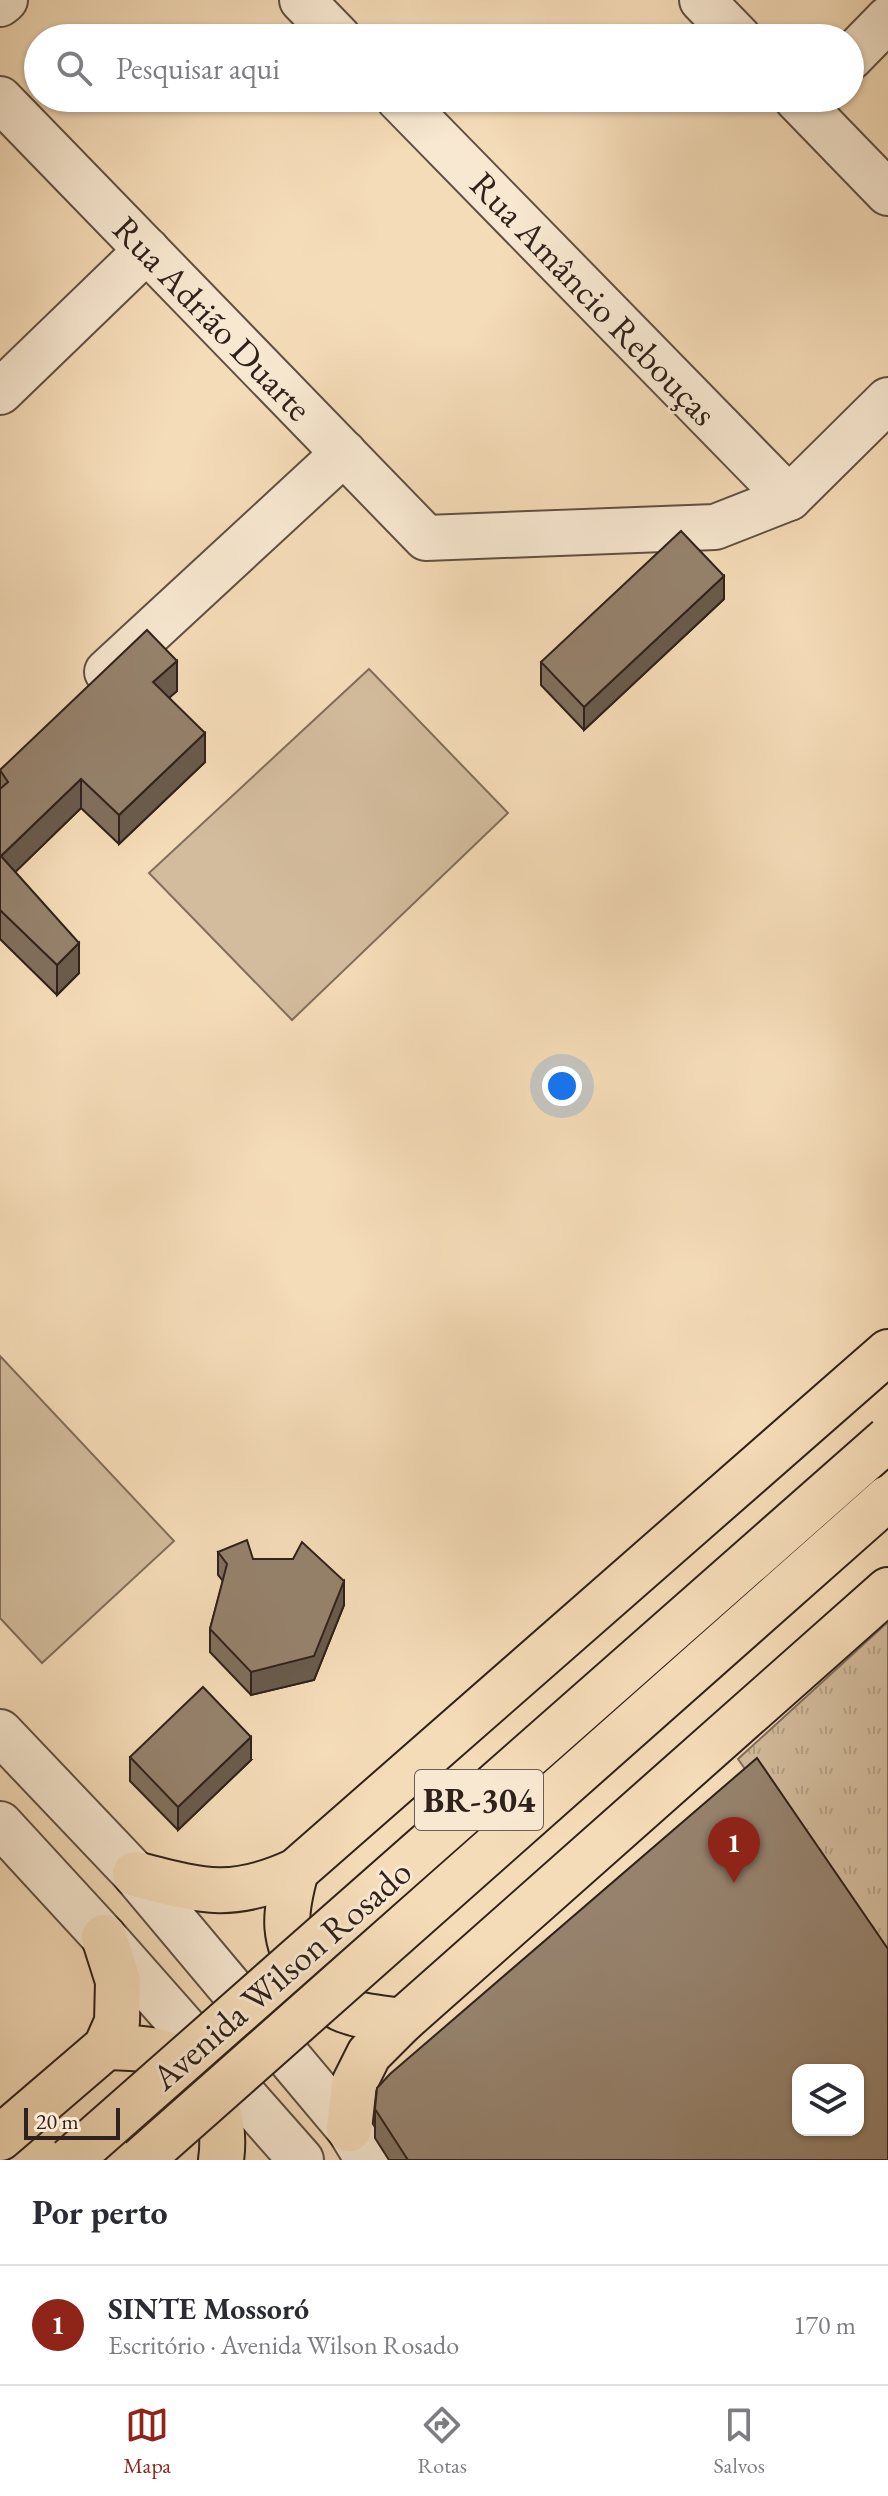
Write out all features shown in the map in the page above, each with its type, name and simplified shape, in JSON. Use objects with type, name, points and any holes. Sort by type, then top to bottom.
[{"type":"highway","points":[[135,1874],[198,1890],[224,1891],[270,1883],[296,1871],[888,1352]]},
{"type":"highway","name":"Avenida Wilson Rosado","points":[[70,2160],[888,1439]]},
{"type":"highway","name":"Avenida Wilson Rosado","points":[[141,2160],[888,1498]]},
{"type":"highway","points":[[359,2144],[354,2084],[369,2054],[402,2021],[888,1590]]},
{"type":"highway","points":[[296,1871],[289,1895],[287,1932],[290,1948],[303,1973],[326,2000],[343,2009],[402,2021]]},
{"type":"highway","points":[[0,2138],[106,2047],[117,2022],[118,1981],[104,1937]]},
{"type":"highway","points":[[106,2047],[160,2052],[187,2064],[208,2089],[220,2113],[223,2138],[221,2160]]},
{"type":"street","points":[[0,4],[5,0]]},
{"type":"street","points":[[302,0],[325,24]]},
{"type":"street","points":[[702,0],[725,24]]},
{"type":"street","points":[[864,44],[888,19]]},
{"type":"street","name":"Rua Adrião Duarte","points":[[0,99],[426,538],[715,527],[789,498]]},
{"type":"street","name":"Rua Amâncio Rebouças","points":[[412,112],[789,498]]},
{"type":"street","points":[[814,112],[888,193]]},
{"type":"street","points":[[0,392],[147,250]]},
{"type":"street","points":[[789,498],[888,400]]},
{"type":"street","points":[[80,698],[344,453]]},
{"type":"street","points":[[0,1732],[135,1874],[359,2144]]},
{"type":"street","points":[[0,1824],[301,2160]]},
{"type":"green space","points":[[369,669],[508,813],[292,1020],[149,873]]},
{"type":"green space","points":[[0,1356],[174,1541],[42,1663],[0,1618]]},
{"type":"green space","points":[[888,1622],[888,1975],[738,1759]]},
{"type":"building","points":[[681,531],[724,576],[584,707],[541,662]]},
{"type":"building","points":[[147,630],[177,661],[153,682],[205,733],[119,815],[81,779],[1,856],[79,943],[57,965],[0,910],[0,789],[8,782],[0,770]]},
{"type":"building","points":[[247,1540],[253,1559],[293,1559],[302,1542],[344,1581],[314,1656],[251,1672],[210,1629],[227,1564],[218,1552]]},
{"type":"building","points":[[203,1687],[251,1737],[178,1807],[130,1757]]},
{"type":"building","points":[[757,1758],[888,1949],[888,2160],[408,2160],[375,2109],[377,2088]]},
{"type":"place","name":"SINTE Mossoró","points":[[734,1883]]}]
